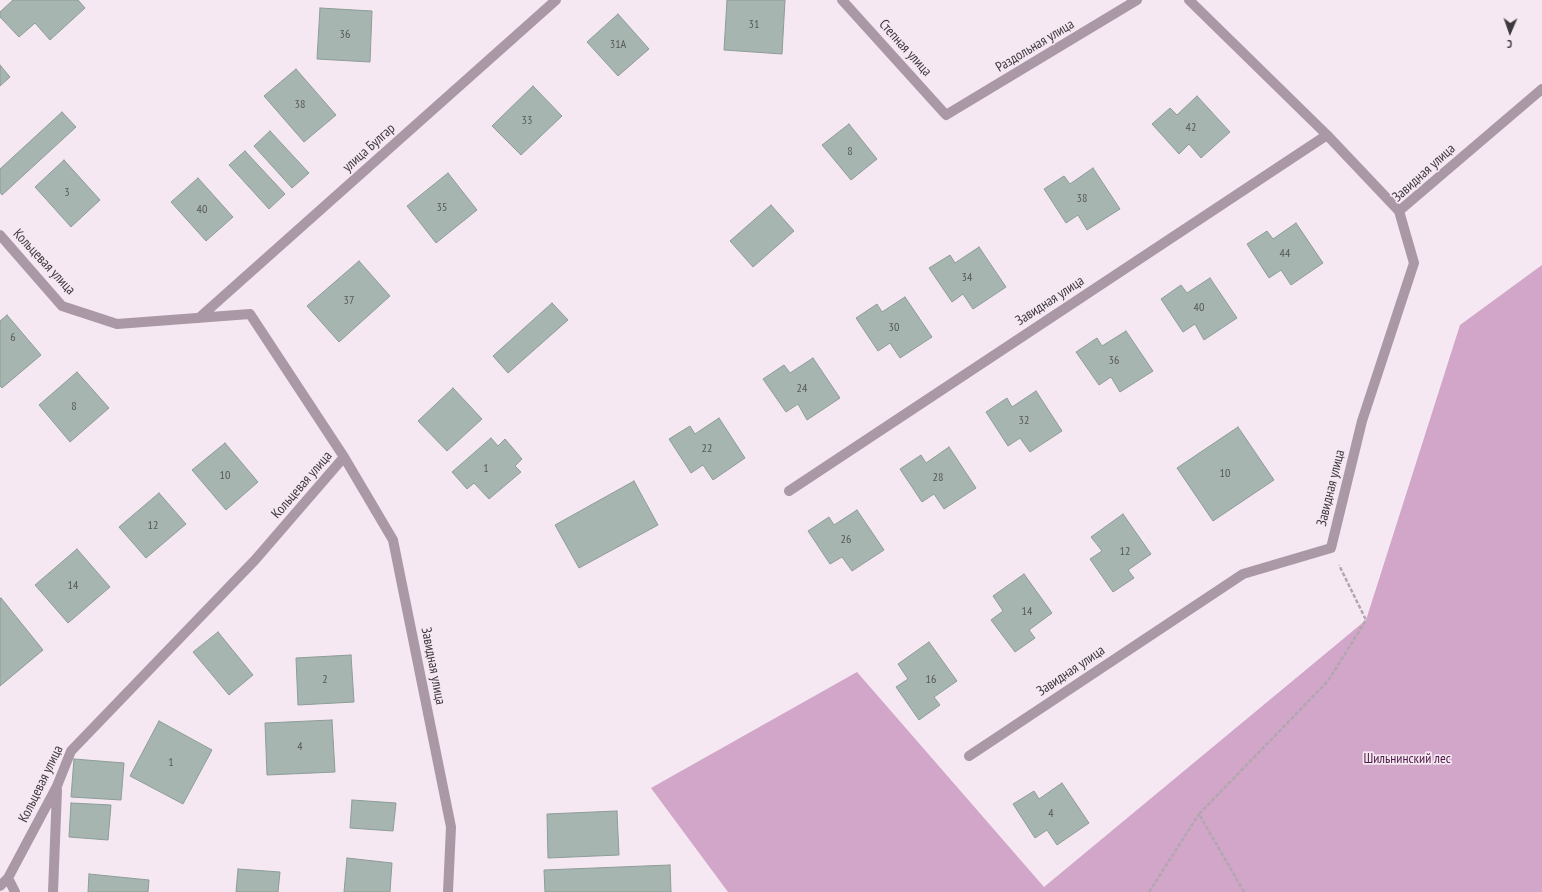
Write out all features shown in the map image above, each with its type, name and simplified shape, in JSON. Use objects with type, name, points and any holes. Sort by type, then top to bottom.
[{"type":"street","name":"улица Булгар","points":[[199,318],[556,0]]},
{"type":"street","name":"Степная улица","points":[[842,0],[946,115]]},
{"type":"street","name":"Раздольная улица","points":[[946,115],[1137,0]]},
{"type":"street","points":[[1189,0],[1327,135],[1399,211]]},
{"type":"street","name":"Завидная улица","points":[[969,756],[1242,574],[1331,548],[1362,421],[1414,263],[1399,211],[1542,89]]},
{"type":"street","name":"Завидная улица","points":[[789,490],[1327,135]]},
{"type":"street","name":"Кольцевая улица","points":[[0,235],[62,306],[117,324],[250,314],[344,458],[255,560],[71,751],[58,786],[8,878],[0,886]]},
{"type":"street","name":"Завидная улица","points":[[344,458],[393,540],[451,826],[448,892]]},
{"type":"street","points":[[53,892],[58,786]]},
{"type":"street","points":[[8,878],[14,892]]},
{"type":"path","points":[[1149,892],[1200,814],[1328,682],[1366,620],[1331,548]]},
{"type":"path","points":[[1200,814],[1244,892]]},
{"type":"green space","name":"Шильнинский лес","points":[[1542,265],[1542,892],[728,892],[651,788],[857,672],[1044,887],[1366,620],[1460,325]]},
{"type":"building","points":[[13,0],[78,0],[85,8],[50,40],[35,23],[19,37],[0,17],[0,12]]},
{"type":"building","points":[[727,0],[785,0],[782,54],[724,50]]},
{"type":"building","points":[[320,8],[372,11],[370,62],[317,59]]},
{"type":"building","points":[[618,14],[649,49],[618,76],[587,42]]},
{"type":"building","points":[[0,65],[10,77],[0,86]]},
{"type":"building","points":[[296,69],[336,115],[304,142],[264,96]]},
{"type":"building","points":[[533,86],[562,116],[521,155],[492,126]]},
{"type":"building","points":[[1197,96],[1230,132],[1201,158],[1189,144],[1179,154],[1152,124],[1170,108],[1177,115]]},
{"type":"building","points":[[62,112],[76,127],[2,195],[0,192],[0,169]]},
{"type":"building","points":[[849,124],[877,159],[851,180],[822,145]]},
{"type":"building","points":[[270,131],[309,173],[292,188],[254,146]]},
{"type":"building","points":[[245,151],[285,194],[269,209],[229,165]]},
{"type":"building","points":[[64,160],[100,200],[71,227],[35,187]]},
{"type":"building","points":[[1093,168],[1120,209],[1087,230],[1078,215],[1066,223],[1044,189],[1064,176],[1070,184]]},
{"type":"building","points":[[448,173],[477,210],[436,243],[407,206]]},
{"type":"building","points":[[198,178],[233,217],[206,241],[171,202]]},
{"type":"building","points":[[771,205],[794,231],[753,267],[730,241]]},
{"type":"building","points":[[1296,223],[1323,263],[1291,285],[1281,270],[1269,278],[1247,244],[1267,231],[1273,239]]},
{"type":"building","points":[[979,247],[1006,287],[973,309],[963,294],[952,302],[929,268],[950,255],[955,263]]},
{"type":"building","points":[[359,261],[390,296],[339,342],[307,306]]},
{"type":"building","points":[[1210,278],[1237,318],[1204,340],[1195,324],[1183,332],[1161,299],[1181,285],[1187,293]]},
{"type":"building","points":[[905,297],[932,337],[900,358],[890,343],[878,351],[856,318],[877,304],[882,312]]},
{"type":"building","points":[[552,303],[568,320],[508,373],[493,356]]},
{"type":"building","points":[[7,315],[41,355],[2,388],[0,386],[0,321]]},
{"type":"building","points":[[1126,331],[1153,371],[1120,392],[1111,377],[1099,385],[1076,352],[1097,338],[1102,346]]},
{"type":"building","points":[[813,358],[840,398],[807,420],[798,404],[786,412],[763,379],[784,365],[790,373]]},
{"type":"building","points":[[77,372],[109,408],[70,442],[39,405]]},
{"type":"building","points":[[453,388],[482,419],[447,451],[418,421]]},
{"type":"building","points":[[1036,391],[1062,431],[1030,452],[1020,438],[1008,446],[986,412],[1007,398],[1012,407]]},
{"type":"building","points":[[719,418],[745,458],[713,480],[703,465],[691,473],[669,439],[690,426],[695,434]]},
{"type":"building","points":[[1238,427],[1274,480],[1213,521],[1177,468]]},
{"type":"building","points":[[491,438],[498,446],[505,439],[522,459],[515,466],[521,472],[489,499],[474,483],[467,489],[452,472]]},
{"type":"building","points":[[225,443],[258,482],[226,510],[192,470]]},
{"type":"building","points":[[949,447],[976,488],[944,509],[934,494],[922,502],[900,469],[921,455],[926,463]]},
{"type":"building","points":[[634,481],[658,525],[579,568],[555,525]]},
{"type":"building","points":[[159,493],[186,524],[146,558],[119,527]]},
{"type":"building","points":[[857,510],[884,550],[852,571],[842,557],[830,564],[808,531],[829,517],[834,525]]},
{"type":"building","points":[[1123,514],[1151,554],[1128,570],[1134,578],[1113,592],[1090,559],[1102,551],[1091,537]]},
{"type":"building","points":[[77,549],[110,587],[68,623],[35,585]]},
{"type":"building","points":[[1024,574],[1052,613],[1029,630],[1035,638],[1015,652],[991,620],[1003,611],[993,596]]},
{"type":"building","points":[[1,598],[43,650],[0,686],[0,599]]},
{"type":"building","points":[[218,632],[253,675],[229,695],[193,652]]},
{"type":"building","points":[[929,642],[957,681],[934,697],[940,705],[919,720],[896,687],[908,679],[898,664]]},
{"type":"building","points":[[351,655],[354,702],[298,705],[296,658]]},
{"type":"building","points":[[332,720],[335,772],[267,775],[265,723]]},
{"type":"building","points":[[159,721],[212,750],[183,804],[130,776]]},
{"type":"building","points":[[74,759],[124,763],[121,800],[71,797]]},
{"type":"building","points":[[1062,783],[1089,823],[1057,845],[1047,830],[1035,838],[1013,804],[1034,791],[1039,799]]},
{"type":"building","points":[[352,800],[396,803],[393,831],[350,828]]},
{"type":"building","points":[[71,803],[111,805],[108,840],[69,837]]},
{"type":"building","points":[[617,811],[619,855],[548,858],[547,814]]},
{"type":"building","points":[[347,858],[392,863],[390,892],[344,892]]},
{"type":"building","points":[[670,865],[671,892],[545,892],[544,870]]},
{"type":"building","points":[[238,869],[280,872],[278,892],[236,892]]},
{"type":"building","points":[[89,874],[149,880],[148,892],[88,892]]}]
